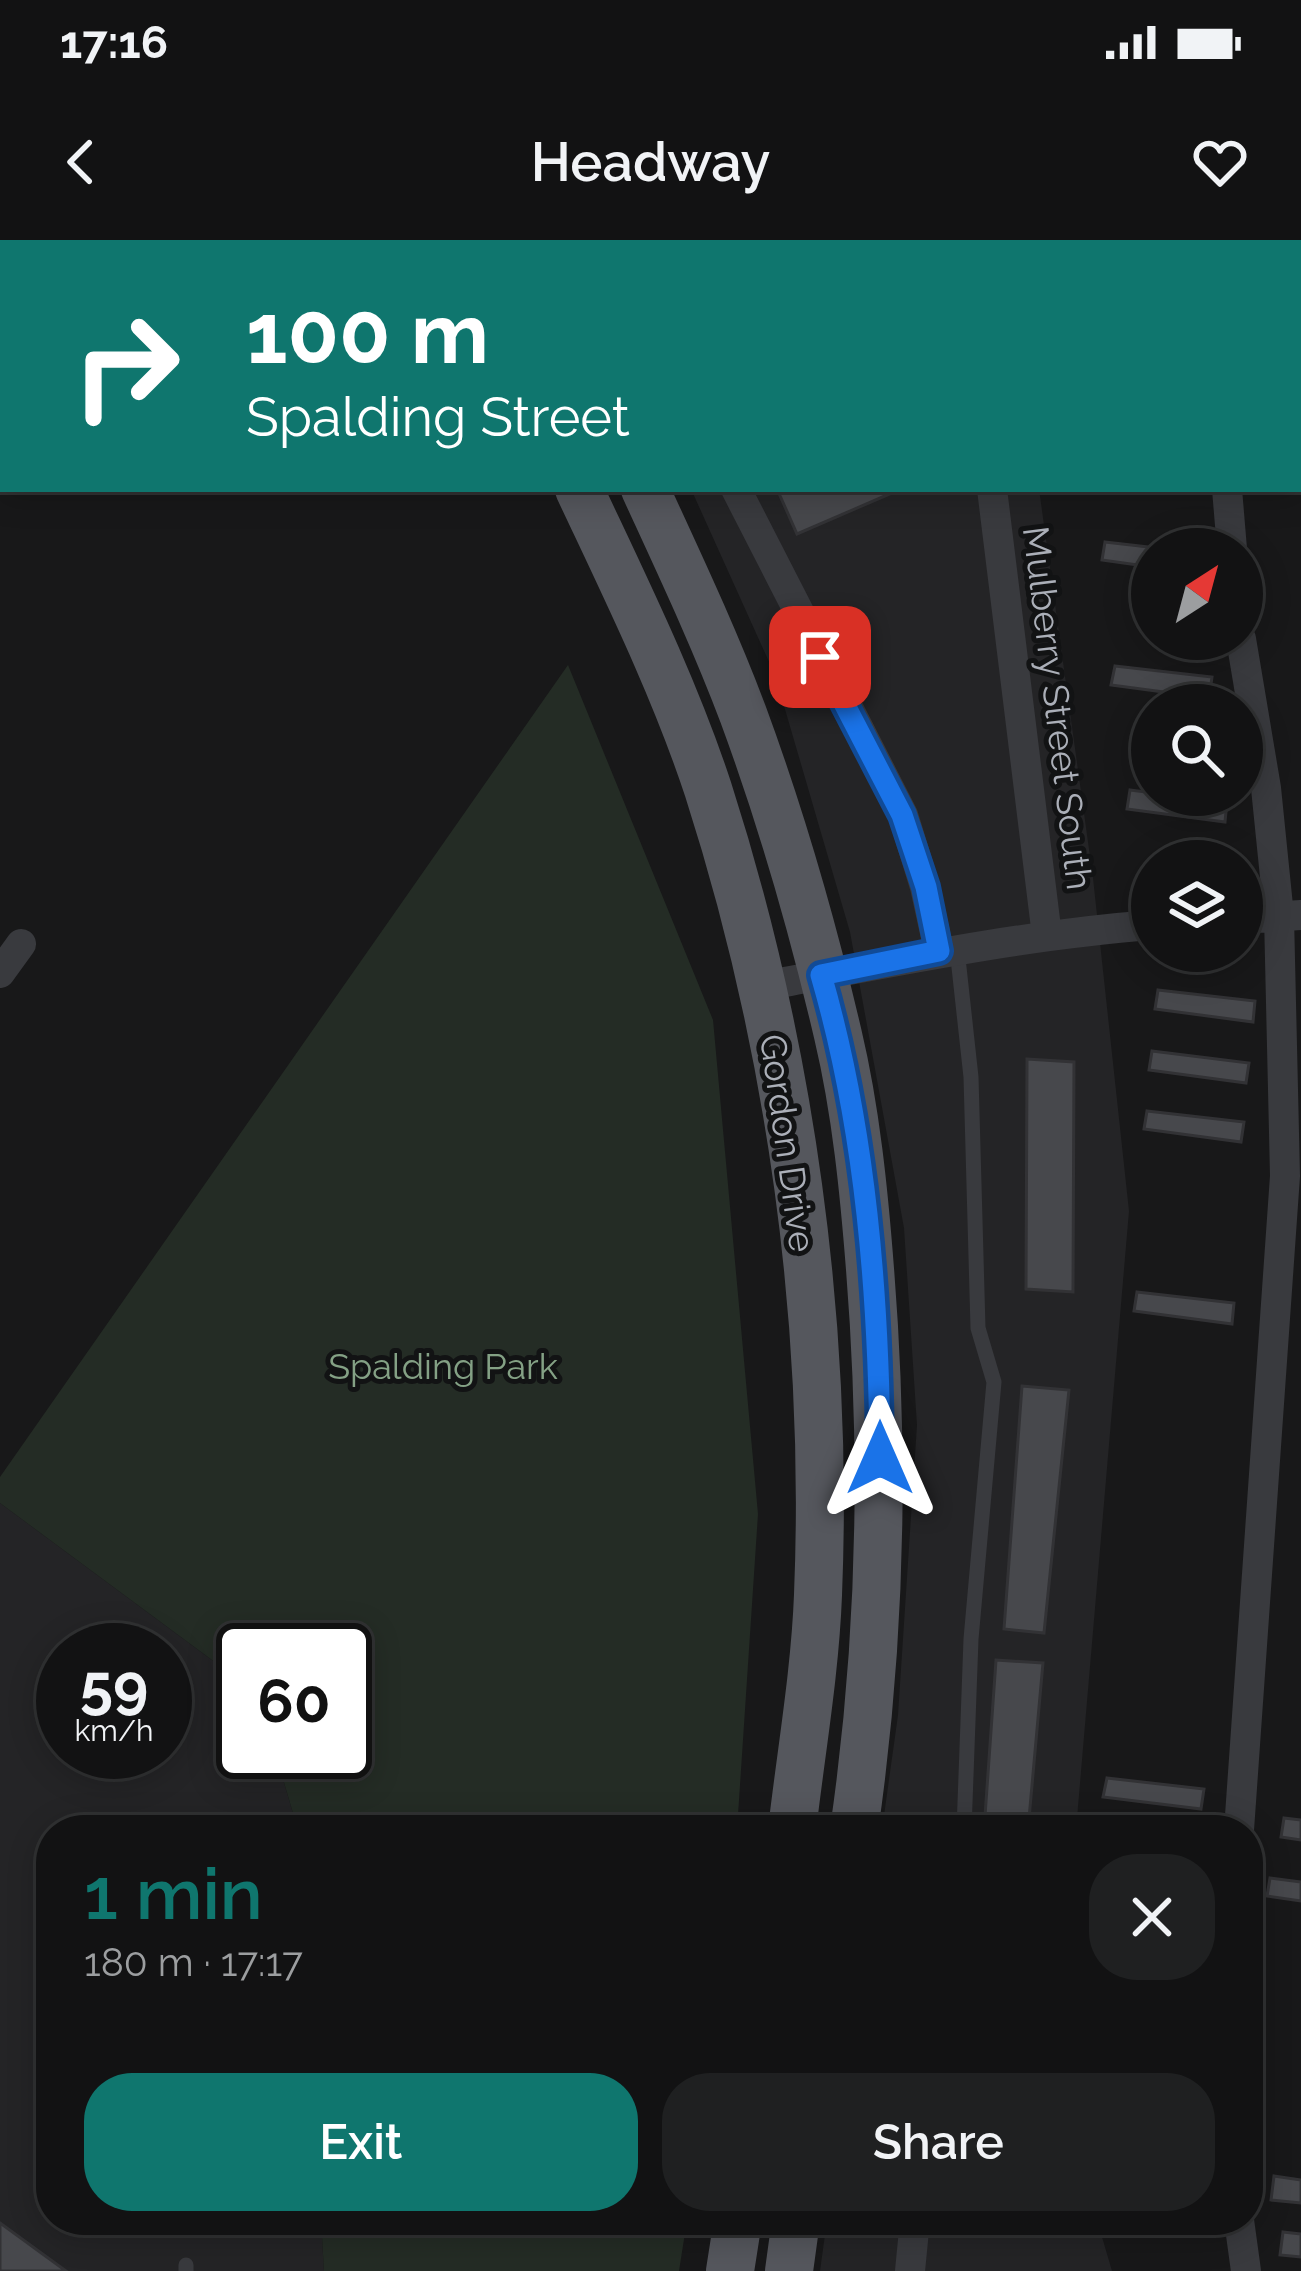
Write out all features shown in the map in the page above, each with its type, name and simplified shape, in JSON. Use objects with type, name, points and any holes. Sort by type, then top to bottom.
[{"type":"main road","name":"Gordon Drive","points":[[580,492],[650,642],[707,788],[764,986],[786,1099],[807,1269],[819,1457],[818,1598],[795,1815]]},
{"type":"main road","name":"Gordon Drive","points":[[646,492],[744,716],[839,1037],[865,1199],[879,1383],[880,1532],[867,1741],[856,1815]]},
{"type":"main road","points":[[730,2271],[736,2235]]},
{"type":"main road","points":[[789,2271],[794,2235]]},
{"type":"street","points":[[738,492],[902,815],[948,950]]},
{"type":"street","name":"Mulberry Street South","points":[[992,492],[1047,936]]},
{"type":"street","points":[[1228,492],[1231,528]]},
{"type":"street","points":[[1240,1815],[1293,1176],[1290,915],[1244,660]]},
{"type":"street","points":[[764,986],[948,950],[1131,927]]},
{"type":"street","points":[[0,973],[21,944]]},
{"type":"street","points":[[910,2271],[914,2235]]},
{"type":"street","points":[[1241,2235],[1246,2271]]},
{"type":"lane","points":[[948,950],[971,1077],[978,1328],[994,1382],[971,1639],[965,1815]]},
{"type":"shaded area","points":[[692,492],[1039,492],[1093,878],[1129,1211],[1077,1815],[884,1815],[898,1715],[917,1425],[904,1228],[850,932],[775,675]]},
{"type":"shaded area","points":[[0,1503],[162,1623],[36,1623],[36,1779],[192,1779],[192,1645],[216,1663],[216,1779],[283,1779],[294,1815],[36,1815],[36,2235],[322,2235],[324,2271],[0,2271]]},
{"type":"shaded area","points":[[825,2235],[1101,2235],[1112,2271],[820,2271]]},
{"type":"green space","name":"Spalding Park","points":[[568,665],[713,1020],[758,1514],[738,1815],[294,1815],[283,1779],[372,1779],[372,1623],[216,1623],[216,1663],[192,1645],[192,1623],[162,1623],[0,1503],[0,1477]]},
{"type":"green space","points":[[322,2235],[685,2235],[679,2271],[324,2271]]},
{"type":"building","points":[[778,492],[894,492],[797,534]]},
{"type":"building","points":[[1105,542],[1131,545],[1131,564],[1102,560]]},
{"type":"building","points":[[1115,666],[1212,677],[1211,684],[1111,685]]},
{"type":"building","points":[[1180,816],[1226,816],[1225,822]]},
{"type":"building","points":[[1158,990],[1255,1001],[1253,1022],[1155,1009]]},
{"type":"building","points":[[1152,1051],[1249,1063],[1246,1083],[1149,1070]]},
{"type":"building","points":[[1027,1059],[1074,1062],[1073,1292],[1026,1289]]},
{"type":"building","points":[[1147,1111],[1244,1122],[1241,1142],[1144,1129]]},
{"type":"building","points":[[1137,1292],[1234,1303],[1232,1324],[1134,1311]]},
{"type":"building","points":[[1022,1386],[1069,1390],[1044,1633],[1004,1629]]},
{"type":"building","points":[[996,1660],[1043,1663],[1029,1815],[985,1815]]},
{"type":"building","points":[[1107,1778],[1204,1789],[1201,1809],[1103,1797]]},
{"type":"building","points":[[1284,1818],[1301,1820],[1301,1840],[1281,1837]]},
{"type":"building","points":[[1270,1878],[1301,1882],[1301,1901],[1267,1896]]},
{"type":"building","points":[[1274,2176],[1301,2180],[1301,2203],[1271,2200]]},
{"type":"building","points":[[0,2223],[66,2271],[0,2271]]},
{"type":"building","points":[[1283,2232],[1301,2234],[1301,2257],[1280,2255]]},
{"type":"route","points":[[820,657],[902,815],[926,887],[939,951],[821,975],[839,1037],[865,1199],[880,1458]]}]
